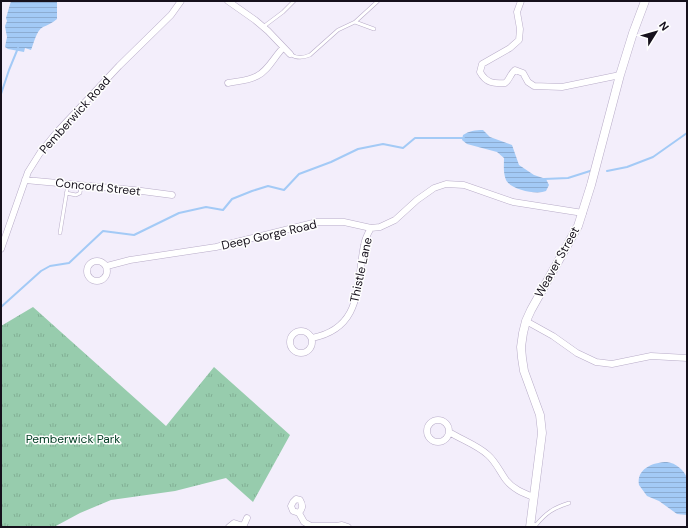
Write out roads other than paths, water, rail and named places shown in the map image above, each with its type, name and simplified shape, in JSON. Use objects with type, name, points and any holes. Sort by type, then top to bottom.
[{"type":"street","name":"Pemberwick Road","points":[[1,249],[25,180],[33,162],[57,132],[119,66],[171,15],[181,1]]},
{"type":"street","points":[[228,1],[263,27],[290,54]]},
{"type":"street","points":[[521,1],[517,12],[520,29],[519,40],[510,48],[482,64],[480,72],[486,81],[505,83],[516,70],[523,73],[528,82],[534,86],[562,87],[620,75]]},
{"type":"street","name":"Weaver Street","points":[[532,525],[533,497],[542,433],[540,415],[524,371],[522,358],[521,347],[526,321],[540,293],[574,234],[583,213],[620,75],[645,1]]},
{"type":"street","points":[[228,83],[258,76],[266,69],[283,48]]},
{"type":"street","name":"Concord Street","points":[[25,180],[172,195]]},
{"type":"street","name":"Deep Gorge Road","points":[[107,266],[144,257],[216,247],[316,222],[344,222],[371,228],[380,227],[395,220],[417,200],[434,188],[446,184],[464,186],[513,202],[583,213]]},
{"type":"street","name":"Thistle Lane","points":[[312,338],[335,330],[343,323],[353,308],[360,278],[364,243],[371,228]]},
{"type":"street","points":[[526,321],[553,336],[577,353],[596,362],[612,364],[651,356],[687,358]]},
{"type":"street","points":[[449,432],[488,455],[511,486],[533,497]]},
{"type":"street","points":[[299,513],[304,522],[310,526],[336,527],[342,525],[348,527]]},
{"type":"street","points":[[229,527],[234,523],[243,527],[247,518]]},
{"type":"lane","points":[[263,27],[283,12],[294,1]]},
{"type":"lane","points":[[290,54],[298,58],[310,55],[338,30],[355,22],[378,1]]},
{"type":"lane","points":[[355,22],[374,29]]},
{"type":"lane","points":[[60,233],[68,184]]},
{"type":"lane","points":[[66,192],[76,195],[80,193],[81,185]]},
{"type":"lane","points":[[532,525],[546,513],[569,502]]},
{"type":"lane","points":[[532,525],[541,527]]},
{"type":"water","points":[[11,1],[57,1],[57,19],[41,29],[37,34],[31,50],[25,48],[24,52],[5,47],[7,37],[5,26],[7,21],[6,18]]},
{"type":"water","points":[[483,130],[490,137],[512,145],[519,165],[534,175],[546,179],[549,185],[546,191],[524,191],[509,184],[505,177],[504,158],[497,152],[467,144],[462,140],[463,135]]},
{"type":"water","points":[[667,462],[679,467],[687,478],[687,515],[677,514],[659,501],[647,496],[639,485],[640,475],[643,471],[656,463]]},
{"type":"waterway","points":[[1,94],[18,48]]},
{"type":"waterway","points":[[607,171],[627,167],[653,157],[687,133]]},
{"type":"waterway","points":[[1,307],[41,271],[50,266],[69,263],[103,231],[134,235],[179,213],[206,207],[223,210],[232,199],[252,191],[268,186],[284,190],[299,174],[331,162],[358,149],[383,144],[403,148],[415,138],[464,138]]},
{"type":"waterway","points":[[544,179],[568,178],[590,171]]},
{"type":"park label","name":"Pemberwick Park","points":[[73,439]]}]
